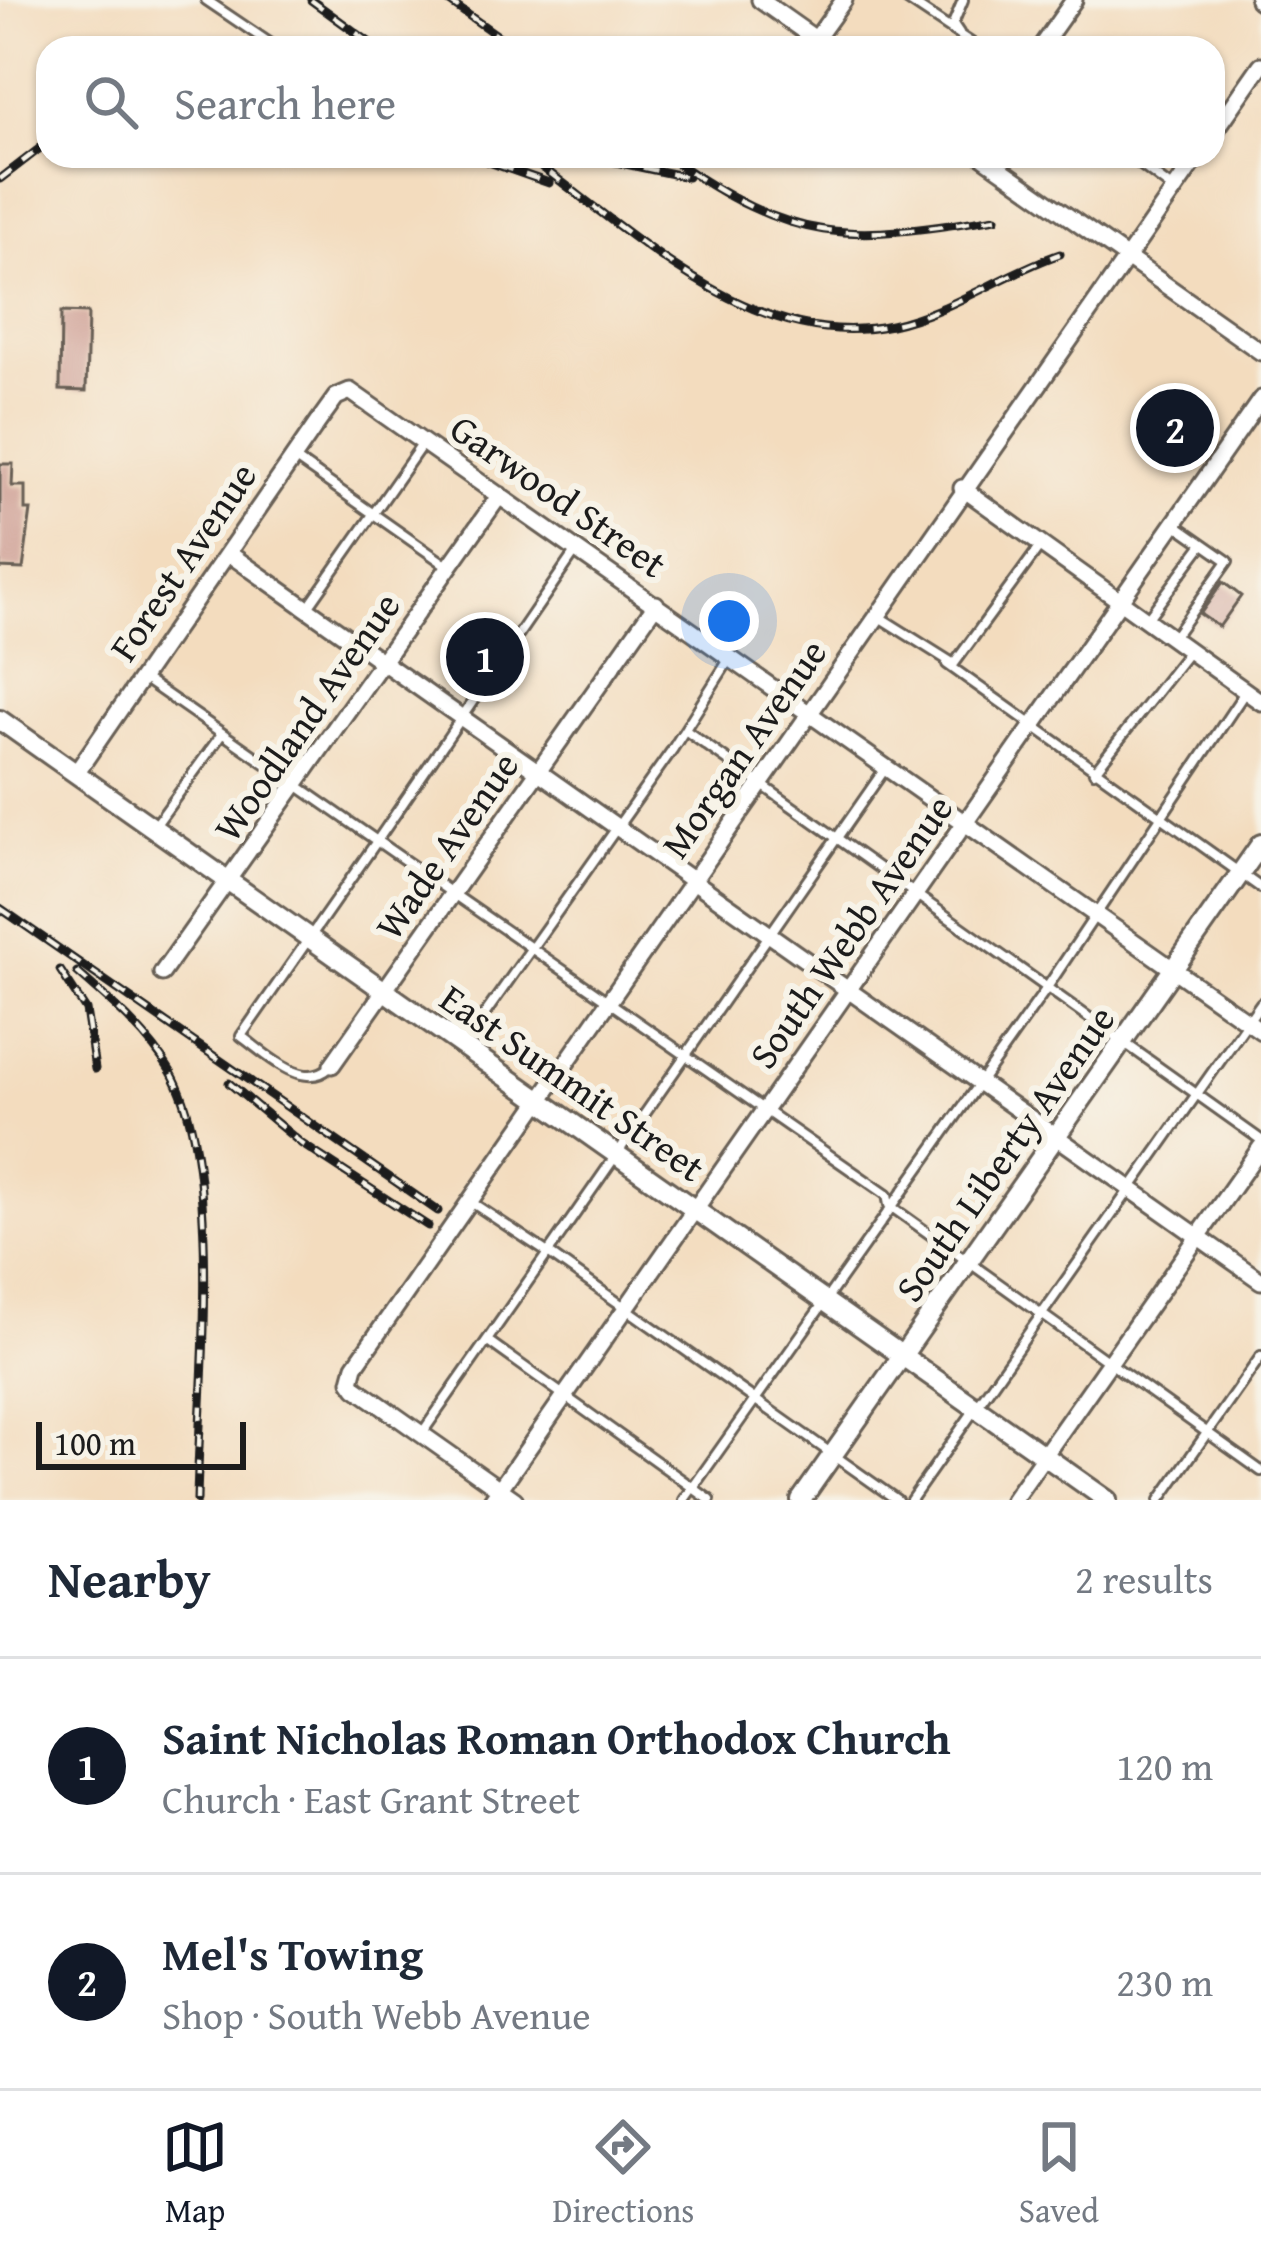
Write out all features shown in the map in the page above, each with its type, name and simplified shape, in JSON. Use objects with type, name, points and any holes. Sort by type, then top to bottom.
[{"type":"street","points":[[760,0],[811,36]]},
{"type":"street","points":[[826,36],[844,0]]},
{"type":"street","points":[[1048,36],[1074,0]]},
{"type":"street","points":[[1225,117],[1261,65]]},
{"type":"street","points":[[999,168],[1261,352]]},
{"type":"street","name":"Morgan Avenue","points":[[421,1434],[351,1381],[355,1366],[874,614],[1190,168]]},
{"type":"street","name":"Garwood Street","points":[[346,391],[424,441],[1254,1026]]},
{"type":"street","name":"Forest Avenue","points":[[76,773],[335,397],[346,391]]},
{"type":"street","name":"South Webb Avenue","points":[[496,1494],[1261,399]]},
{"type":"street","points":[[962,488],[1261,702]]},
{"type":"street","name":"Woodland Avenue","points":[[162,973],[500,495]]},
{"type":"street","points":[[228,553],[1261,1281]]},
{"type":"street","name":"Wade Avenue","points":[[332,1065],[656,604]]},
{"type":"street","name":"East Summit Street","points":[[0,720],[1107,1500]]},
{"type":"street","name":"South Liberty Avenue","points":[[801,1500],[1261,844]]},
{"type":"street","points":[[1013,1500],[1261,1143]]},
{"type":"street","points":[[421,1434],[496,1494],[515,1500]]},
{"type":"lane","points":[[206,0],[259,36]]},
{"type":"lane","points":[[907,0],[961,36]]},
{"type":"lane","points":[[962,36],[953,24],[963,0]]},
{"type":"lane","points":[[1145,168],[1174,190]]},
{"type":"lane","points":[[307,608],[424,441]]},
{"type":"lane","points":[[293,458],[450,568]]},
{"type":"lane","points":[[1173,639],[1228,561],[1174,523]]},
{"type":"lane","points":[[1146,620],[1203,544]]},
{"type":"lane","points":[[947,664],[965,656],[1041,545]]},
{"type":"lane","points":[[332,1065],[320,1076],[306,1077],[241,1036],[577,549]]},
{"type":"lane","points":[[874,614],[1261,888]]},
{"type":"lane","points":[[1094,772],[1189,651]]},
{"type":"lane","points":[[464,1045],[731,657]]},
{"type":"lane","points":[[142,677],[886,1196],[889,1205],[1261,1471]]},
{"type":"lane","points":[[684,1500],[1047,987],[1246,691]]},
{"type":"lane","points":[[685,730],[1261,1143]]},
{"type":"lane","points":[[154,828],[220,735]]},
{"type":"lane","points":[[421,1434],[887,766]]},
{"type":"lane","points":[[911,1500],[1197,1094],[1254,1026],[1261,1004]]},
{"type":"lane","points":[[470,1201],[897,1500]]},
{"type":"lane","points":[[488,1341],[710,1500]]},
{"type":"lane","points":[[1160,1500],[1261,1356]]},
{"type":"building","points":[[61,312],[88,313],[86,391],[60,390]]},
{"type":"building","points":[[0,464],[13,464],[12,486],[25,486],[25,510],[31,510],[23,569],[0,568]]},
{"type":"building","points":[[1223,582],[1241,596],[1219,627],[1200,614]]},
{"type":"railway","points":[[311,0],[360,36]]},
{"type":"railway","points":[[447,0],[498,36]]},
{"type":"railway","points":[[0,179],[36,151]]},
{"type":"railway","points":[[506,168],[549,183]]},
{"type":"railway","points":[[543,168],[696,280],[791,322],[840,329],[891,325],[935,311],[1060,254]]},
{"type":"railway","points":[[645,168],[687,177]]},
{"type":"railway","points":[[686,168],[751,207],[823,230],[899,231],[996,218]]},
{"type":"railway","points":[[0,908],[438,1211]]},
{"type":"railway","points":[[60,970],[86,1010],[95,1069]]},
{"type":"railway","points":[[77,972],[151,1044],[171,1072],[187,1112],[198,1162],[205,1279],[197,1500]]},
{"type":"railway","points":[[229,1083],[302,1144],[428,1226]]},
{"type":"place","name":"Mel's Towing","points":[[1175,428]]},
{"type":"place","name":"Saint Nicholas Roman Orthodox Church","points":[[485,657]]}]
